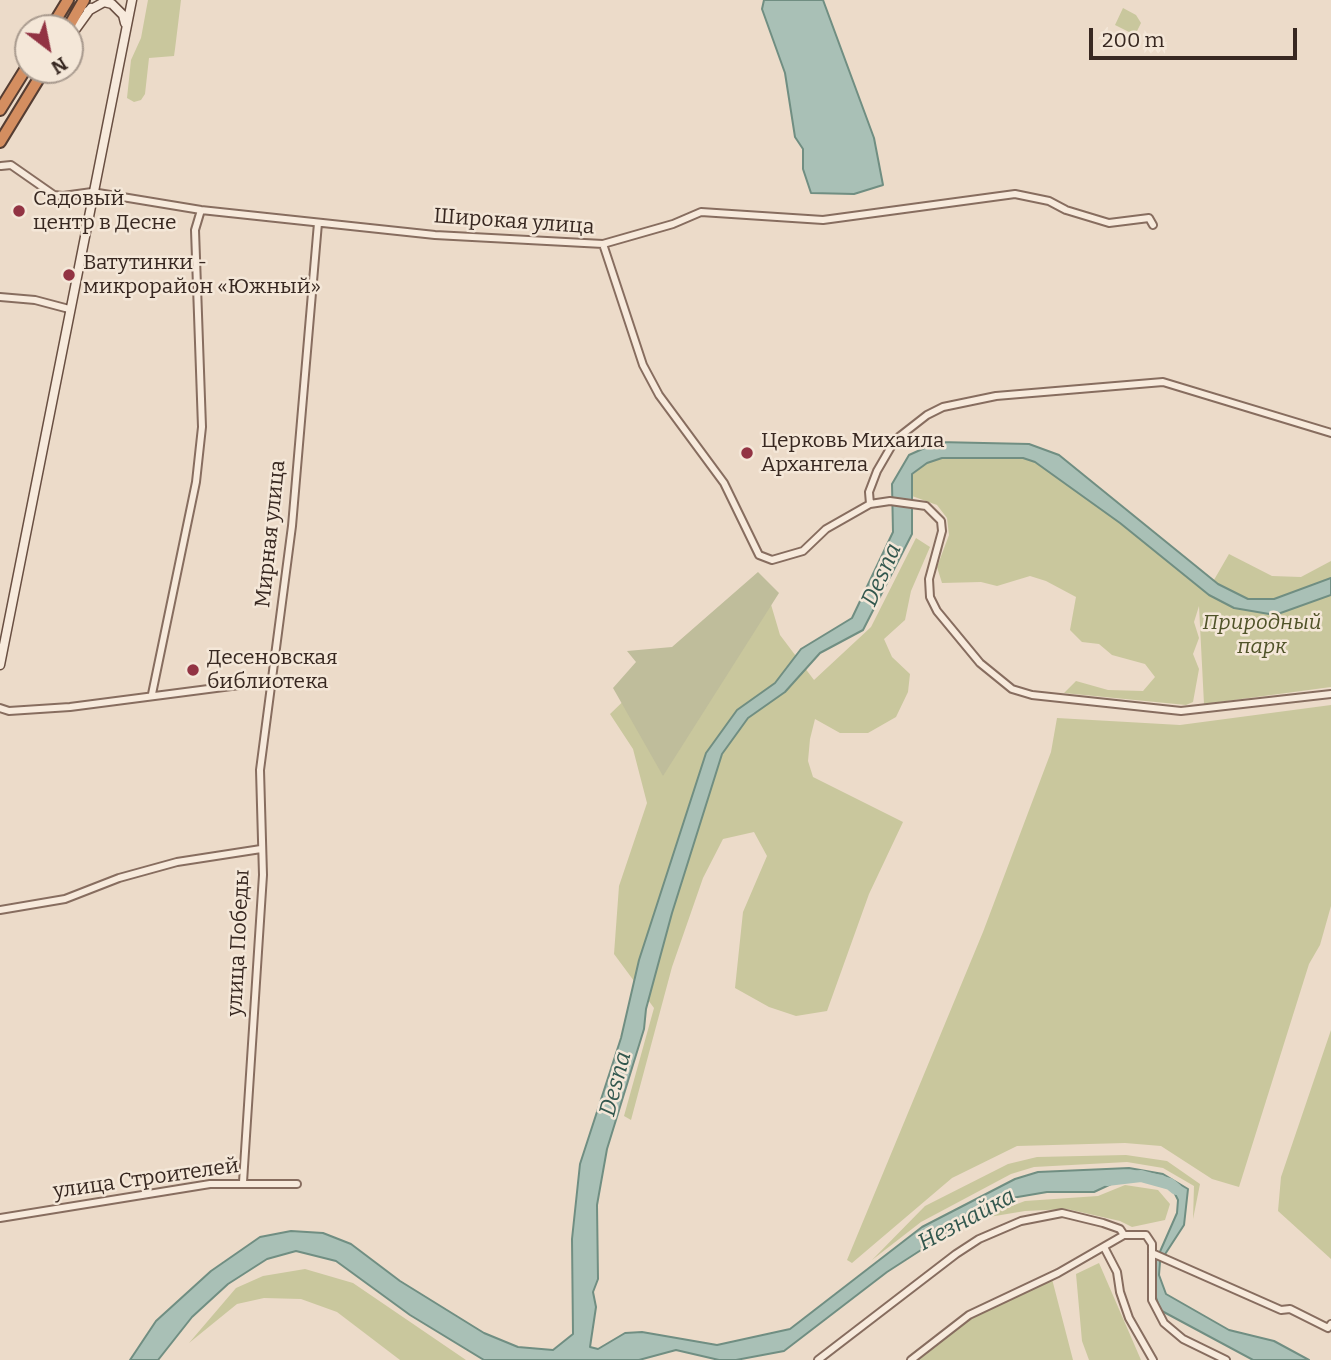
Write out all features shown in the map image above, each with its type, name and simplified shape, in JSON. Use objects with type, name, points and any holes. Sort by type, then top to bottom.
[{"type":"highway","points":[[0,110],[16,84]]},
{"type":"highway","points":[[0,142],[35,84]]},
{"type":"street","points":[[86,6],[96,0]]},
{"type":"street","points":[[0,665],[132,0]]},
{"type":"street","points":[[86,6],[104,2],[111,4],[123,15],[125,29]]},
{"type":"street","name":"Широкая улица","points":[[1,166],[11,165],[54,195],[92,192],[318,223],[491,240],[603,244],[643,365],[659,395],[724,484],[759,555],[772,560],[788,558],[803,551],[842,518],[870,504]]},
{"type":"street","points":[[603,244],[673,224],[701,212],[823,220],[1015,194],[1049,201],[1066,210],[1109,223],[1149,218],[1153,225]]},
{"type":"street","points":[[152,694],[196,482],[202,427],[195,230],[201,209]]},
{"type":"street","name":"Мирная улица","points":[[261,849],[260,770],[292,526],[318,223]]},
{"type":"street","points":[[0,297],[35,300],[69,309]]},
{"type":"street","points":[[1331,433],[1163,382],[996,396],[943,407],[895,440],[877,471],[869,492],[870,504],[890,501],[926,506],[941,521],[942,531],[929,579],[930,597],[937,611],[980,663],[1012,689],[1032,695],[1181,711],[1331,694]]},
{"type":"street","points":[[0,708],[9,711],[70,707],[152,694],[228,688],[270,681]]},
{"type":"street","name":"улица Победы","points":[[0,910],[65,899],[120,878],[177,862],[261,849],[262,888],[243,1182]]},
{"type":"street","name":"улица Строителей","points":[[0,1218],[210,1184],[297,1184]]},
{"type":"street","points":[[818,1360],[956,1254],[979,1239],[1021,1221],[1062,1213],[1120,1229],[1124,1235]]},
{"type":"street","points":[[911,1360],[969,1315],[1058,1273],[1124,1235],[1146,1235],[1152,1244],[1152,1300],[1164,1323],[1183,1339],[1226,1360]]},
{"type":"street","points":[[1104,1247],[1117,1272],[1120,1292],[1129,1318],[1153,1360]]},
{"type":"street","points":[[1154,1254],[1280,1310],[1290,1310],[1328,1328],[1331,1324]]},
{"type":"green space","points":[[148,0],[181,0],[175,49],[174,56],[149,58],[145,94],[141,100],[134,102],[127,98],[131,60],[141,38]]},
{"type":"green space","points":[[1123,8],[1136,15],[1141,23],[1135,35],[1115,25]]},
{"type":"green space","name":"Природный парк","points":[[942,458],[1023,458],[1035,462],[1120,523],[1207,592],[1229,554],[1272,576],[1301,577],[1331,561],[1331,687],[1204,704],[1199,606],[1194,622],[1199,638],[1193,654],[1199,669],[1193,702],[1186,705],[1064,693],[1076,681],[1108,690],[1143,691],[1155,677],[1145,664],[1112,655],[1099,644],[1082,642],[1070,630],[1076,597],[1046,581],[1030,576],[997,586],[981,582],[942,583],[937,567],[949,535],[947,518],[937,505],[912,496],[912,475],[927,463]]},
{"type":"green space","points":[[916,538],[930,547],[911,591],[905,620],[884,639],[892,657],[910,674],[908,692],[896,717],[868,733],[840,733],[815,719],[810,739],[808,761],[813,777],[903,822],[869,894],[827,1011],[796,1016],[769,1007],[735,988],[743,912],[767,856],[754,832],[723,839],[703,878],[672,967],[631,1120],[624,1116],[654,1008],[614,954],[619,886],[647,803],[633,749],[610,714],[660,666],[767,591],[780,635],[814,680],[871,627]]},
{"type":"green space","points":[[1331,705],[1331,906],[1320,945],[1309,964],[1239,1187],[1212,1179],[1161,1146],[1125,1143],[1017,1146],[952,1178],[852,1263],[847,1260],[983,932],[1051,752],[1057,718],[1180,725]]},
{"type":"green space","points":[[1331,1030],[1331,1259],[1278,1211],[1281,1177]]},
{"type":"green space","points":[[1126,1155],[1167,1161],[1200,1184],[1193,1219],[1194,1186],[1163,1168],[1127,1162],[1034,1167],[1011,1174],[921,1222],[872,1260],[925,1206],[1008,1164],[1037,1157]]},
{"type":"green space","points":[[1125,1185],[1158,1190],[1170,1204],[1165,1220],[1132,1227],[1120,1221],[1067,1209],[1025,1211],[977,1219],[1025,1201],[1098,1196]]},
{"type":"green space","points":[[1099,1263],[1141,1360],[1089,1360],[1082,1341],[1076,1274]]},
{"type":"green space","points":[[305,1269],[353,1283],[466,1360],[400,1360],[337,1312],[301,1299],[264,1298],[237,1304],[189,1343],[236,1288],[263,1276]]},
{"type":"green space","points":[[1052,1279],[1073,1360],[915,1360],[945,1329],[985,1304]]},
{"type":"shaded area","points":[[758,572],[779,593],[663,776],[613,688],[636,662],[627,651],[672,647]]},
{"type":"water","points":[[764,0],[823,0],[874,138],[883,185],[854,194],[811,193],[803,169],[803,149],[795,137],[785,73],[762,9]]},
{"type":"water","name":"Desna","points":[[938,442],[1029,444],[1059,455],[1218,584],[1248,599],[1274,599],[1331,578],[1331,595],[1275,615],[1234,608],[1209,595],[1120,523],[1035,462],[1023,458],[942,458],[927,463],[912,474],[912,534],[863,630],[820,653],[785,692],[748,718],[722,754],[672,913],[646,1009],[644,1029],[607,1149],[597,1205],[598,1279],[593,1292],[596,1307],[590,1347],[598,1349],[625,1333],[642,1332],[717,1345],[790,1329],[922,1227],[1015,1179],[1038,1172],[1129,1168],[1163,1174],[1188,1189],[1184,1225],[1160,1262],[1159,1275],[1166,1294],[1229,1330],[1274,1341],[1309,1360],[1253,1360],[1160,1310],[1154,1291],[1155,1263],[1177,1213],[1178,1200],[1170,1184],[1143,1175],[1124,1178],[1094,1192],[1047,1192],[1006,1199],[986,1208],[887,1272],[784,1351],[736,1360],[719,1360],[676,1350],[639,1360],[484,1360],[410,1315],[336,1261],[296,1251],[267,1259],[228,1284],[192,1317],[158,1360],[130,1360],[156,1321],[211,1271],[260,1237],[291,1231],[323,1233],[351,1244],[400,1281],[484,1333],[518,1347],[553,1350],[573,1334],[572,1239],[580,1164],[621,1038],[639,960],[706,753],[737,710],[775,683],[801,649],[852,618],[893,532],[892,484],[909,455]]},
{"type":"waterway","name":"Незнайка","points":[[1107,1180],[1141,1176],[1170,1184],[1176,1189]]},
{"type":"place","name":"Садовый центр в Десне","points":[[19,211]]},
{"type":"place","name":"Ватутинки - микрорайон «Южный»","points":[[69,275]]},
{"type":"place","name":"Церковь Михаила Архангела","points":[[747,453]]},
{"type":"place","name":"Десеновская библиотека","points":[[193,670]]}]
